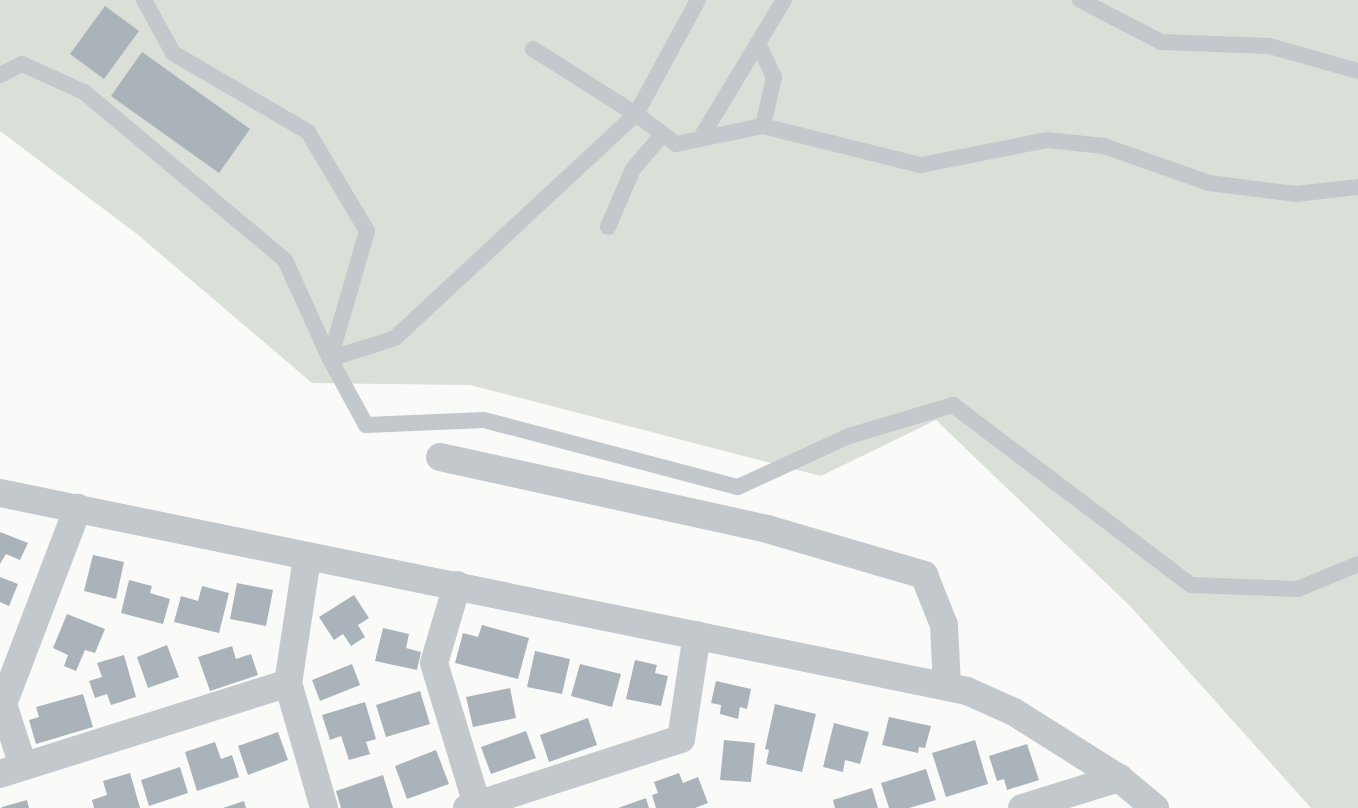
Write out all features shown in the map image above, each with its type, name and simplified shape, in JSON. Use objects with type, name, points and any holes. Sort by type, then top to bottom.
[{"type":"street","points":[[440,457],[766,528],[924,575],[944,625],[947,687]]},
{"type":"street","points":[[0,493],[307,558],[457,585],[967,691],[1014,712],[1119,778],[1155,808]]},
{"type":"street","points":[[78,508],[3,704],[11,770],[288,683]]},
{"type":"street","points":[[307,558],[288,683],[324,808]]},
{"type":"street","points":[[457,585],[434,663],[474,807],[681,739],[697,635]]},
{"type":"street","points":[[1022,808],[1119,778]]},
{"type":"lane","points":[[144,0],[173,53],[308,132],[367,232],[330,359]]},
{"type":"lane","points":[[330,359],[396,338],[636,114],[698,0]]},
{"type":"lane","points":[[700,139],[784,0]]},
{"type":"lane","points":[[1080,0],[1161,42],[1269,46],[1358,71]]},
{"type":"lane","points":[[758,43],[774,77],[763,126]]},
{"type":"lane","points":[[533,49],[636,114],[676,144],[763,126],[921,165],[1047,140],[1104,146],[1210,183],[1296,194],[1358,187]]},
{"type":"lane","points":[[0,75],[22,64],[84,92],[285,260],[330,359],[366,425],[484,420],[738,487],[849,436],[953,405],[1191,585],[1298,589],[1358,564]]},
{"type":"lane","points":[[608,227],[633,169],[663,134]]},
{"type":"shaded area","points":[[0,0],[1358,0],[1358,808],[1311,808],[1131,607],[936,420],[821,476],[470,385],[312,383],[137,234],[0,131]]},
{"type":"building","points":[[105,6],[139,31],[104,79],[70,54]]},
{"type":"building","points":[[142,52],[250,129],[219,173],[111,96]]},
{"type":"building","points":[[0,532],[28,543],[20,560],[6,554],[0,564]]},
{"type":"building","points":[[93,555],[124,562],[116,599],[84,591]]},
{"type":"building","points":[[0,577],[18,584],[9,606],[0,602]]},
{"type":"building","points":[[129,580],[152,586],[150,593],[170,599],[163,624],[121,613]]},
{"type":"building","points":[[237,583],[273,590],[266,626],[230,619]]},
{"type":"building","points":[[202,586],[229,593],[219,633],[174,622],[181,596],[198,601]]},
{"type":"building","points":[[354,595],[369,618],[358,625],[365,637],[351,646],[343,634],[334,640],[319,617]]},
{"type":"building","points":[[67,614],[105,629],[95,653],[85,650],[76,671],[64,666],[68,655],[53,648]]},
{"type":"building","points":[[482,625],[529,638],[518,679],[455,663],[463,633],[478,637]]},
{"type":"building","points":[[383,628],[409,634],[406,648],[421,652],[417,670],[375,661]]},
{"type":"building","points":[[167,645],[179,677],[148,688],[137,657]]},
{"type":"building","points":[[232,646],[236,659],[251,654],[258,675],[210,691],[198,657]]},
{"type":"building","points":[[535,651],[570,659],[562,694],[527,687]]},
{"type":"building","points":[[124,655],[136,697],[111,705],[107,694],[95,698],[89,681],[102,677],[97,663]]},
{"type":"building","points":[[635,660],[657,665],[655,673],[668,676],[661,706],[626,699]]},
{"type":"building","points":[[352,664],[360,685],[320,701],[312,680]]},
{"type":"building","points":[[580,664],[621,674],[612,707],[571,696]]},
{"type":"building","points":[[716,681],[751,689],[747,709],[740,707],[738,719],[720,714],[721,705],[711,703]]},
{"type":"building","points":[[510,688],[516,718],[473,727],[466,697]]},
{"type":"building","points":[[420,691],[430,724],[386,737],[376,705]]},
{"type":"building","points":[[83,694],[93,727],[36,744],[29,720],[39,717],[36,707]]},
{"type":"building","points":[[365,702],[376,739],[366,742],[370,754],[349,760],[341,736],[330,740],[322,715]]},
{"type":"building","points":[[775,704],[816,714],[802,772],[766,764],[769,750],[765,749]]},
{"type":"building","points":[[889,717],[931,726],[925,748],[919,747],[918,753],[882,745]]},
{"type":"building","points":[[588,718],[597,745],[549,762],[540,735]]},
{"type":"building","points":[[834,723],[869,732],[860,764],[845,760],[843,772],[823,767]]},
{"type":"building","points":[[526,731],[536,758],[491,774],[481,747]]},
{"type":"building","points":[[278,732],[288,760],[248,775],[238,746]]},
{"type":"building","points":[[724,740],[755,743],[751,782],[720,780]]},
{"type":"building","points":[[975,740],[988,784],[946,797],[932,753]]},
{"type":"building","points":[[215,742],[221,759],[232,755],[239,777],[197,791],[185,752]]},
{"type":"building","points":[[1027,744],[1039,780],[1007,790],[1004,779],[997,781],[989,756]]},
{"type":"building","points":[[436,750],[449,784],[407,799],[395,766]]},
{"type":"building","points":[[180,767],[188,793],[149,806],[141,780]]},
{"type":"building","points":[[926,769],[936,800],[909,808],[889,808],[881,783]]},
{"type":"building","points":[[130,773],[140,808],[94,808],[92,800],[107,795],[103,781]]},
{"type":"building","points":[[679,773],[683,783],[698,777],[708,803],[695,808],[656,808],[652,795],[658,793],[654,782]]},
{"type":"building","points":[[383,775],[393,808],[341,808],[336,791]]},
{"type":"building","points":[[872,788],[878,808],[835,808],[833,800]]},
{"type":"building","points":[[646,798],[649,808],[618,808]]},
{"type":"building","points":[[27,800],[29,808],[2,808],[2,807]]},
{"type":"building","points":[[244,801],[246,808],[223,808]]}]
